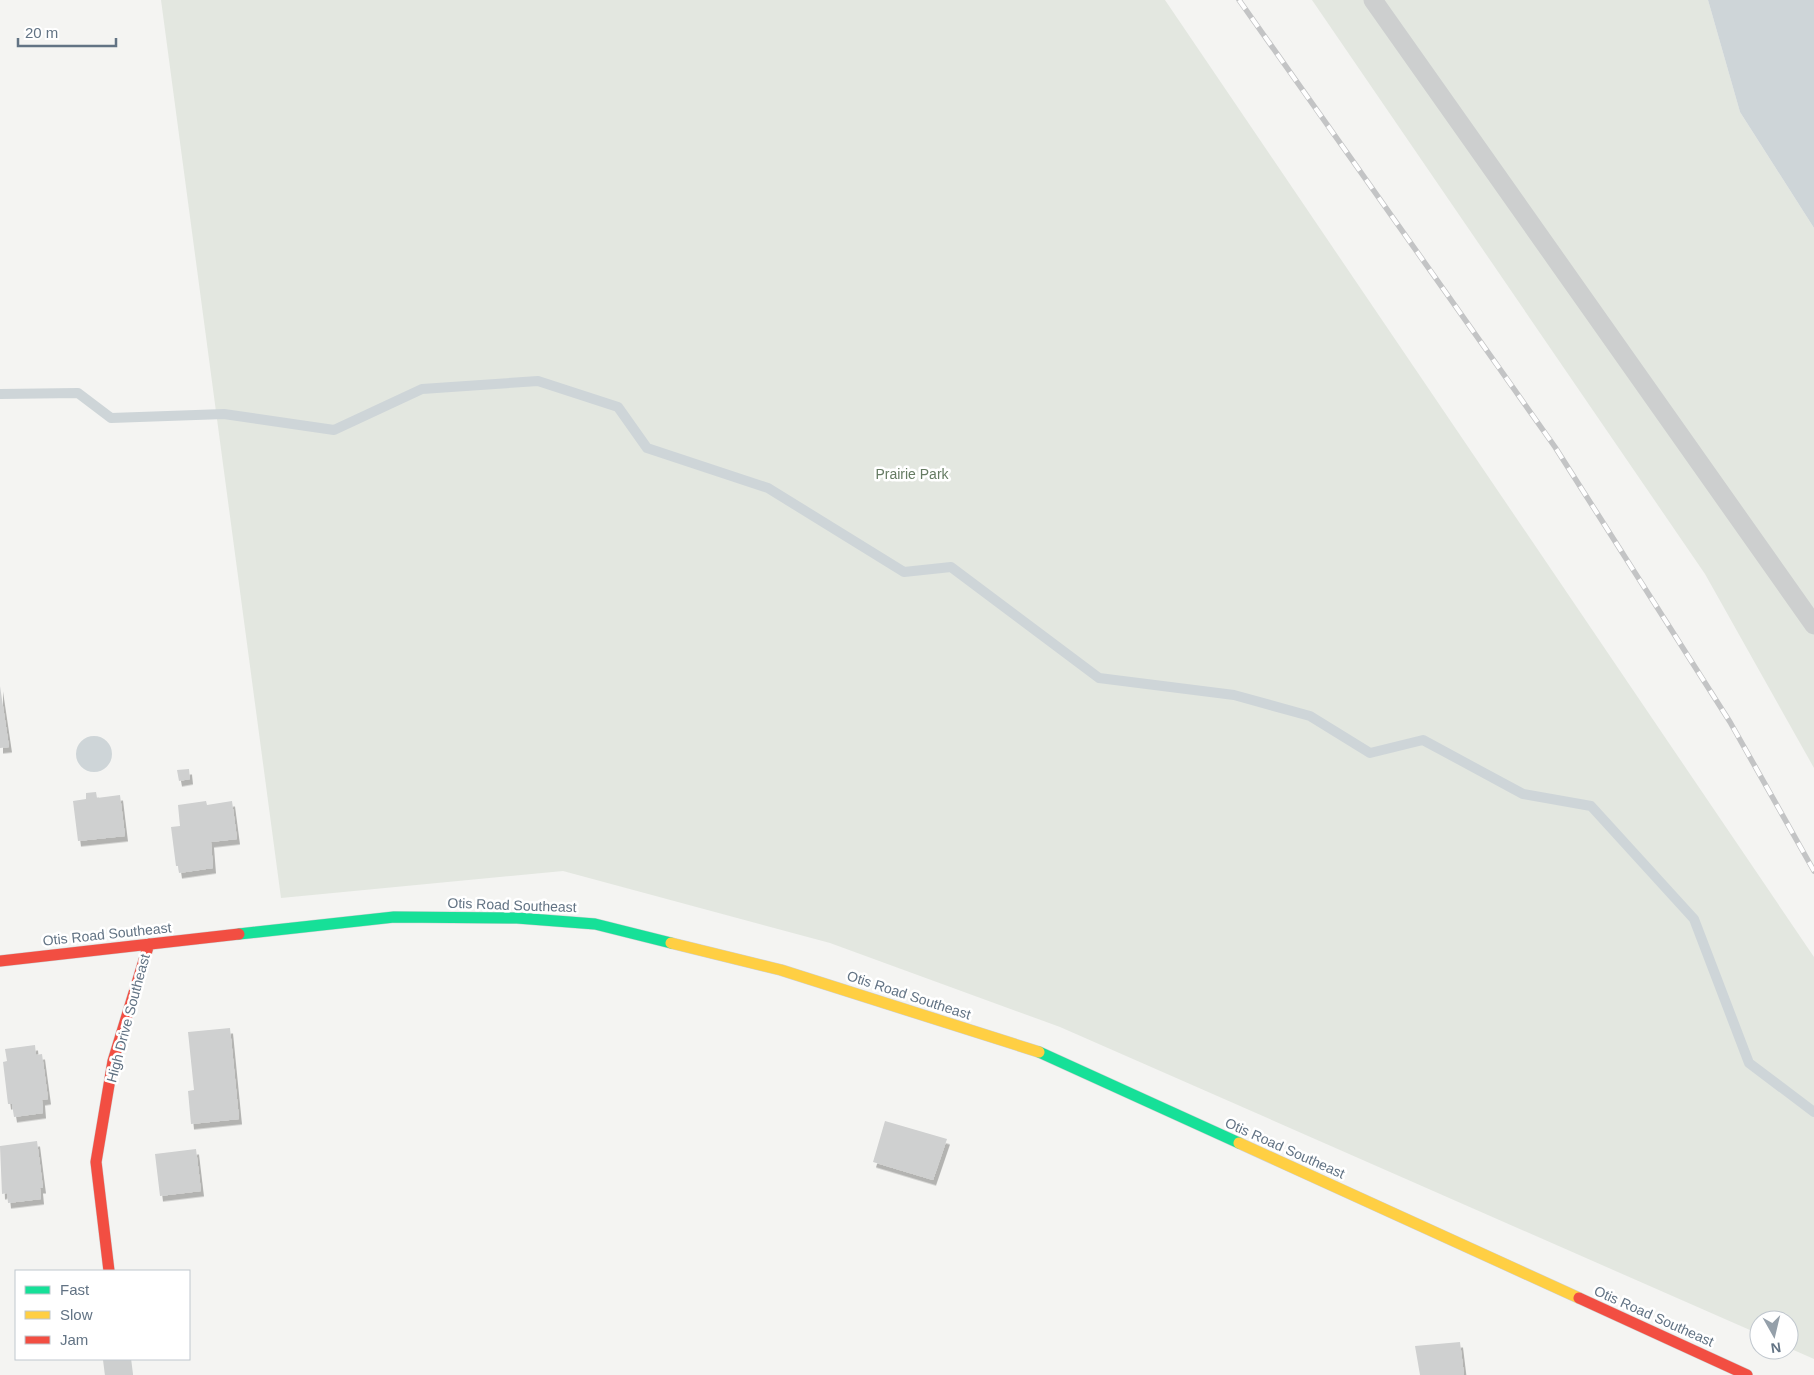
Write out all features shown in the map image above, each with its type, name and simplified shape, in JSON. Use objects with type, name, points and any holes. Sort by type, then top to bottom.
[{"type":"street","name":"Otis Road Southeast","points":[[0,961],[394,916],[517,918],[595,924],[781,970],[1037,1052],[1747,1375]]},
{"type":"street","name":"High Drive Southeast","points":[[109,1270],[96,1162],[113,1061],[149,944]]},
{"type":"street","points":[[117,1360],[119,1375]]},
{"type":"lane","points":[[1373,0],[1814,625]]},
{"type":"green space","name":"Prairie Park","points":[[161,0],[1165,0],[1814,957],[1814,1359],[1799,1352],[1799,1310],[1749,1310],[1749,1330],[1060,1027],[830,943],[563,871],[281,898]]},
{"type":"green space","points":[[1312,0],[1708,0],[1740,112],[1814,228],[1814,768],[1705,574]]},
{"type":"shaded area","points":[[1708,0],[1814,0],[1814,228],[1740,112]]},
{"type":"shaded area","points":[[94,736],[106,742],[112,754],[106,766],[94,772],[82,766],[76,754],[82,742]]},
{"type":"building","points":[[0,686],[9,747],[0,748]]},
{"type":"building","points":[[189,769],[190,779],[179,781],[177,770]]},
{"type":"building","points":[[96,792],[97,798],[120,795],[125,836],[78,841],[73,801],[86,799],[86,793]]},
{"type":"building","points":[[206,801],[207,805],[232,801],[237,839],[211,842],[213,868],[179,873],[178,866],[176,866],[171,827],[180,826],[178,805]]},
{"type":"building","points":[[230,1028],[239,1119],[191,1124],[188,1091],[194,1090],[188,1032]]},
{"type":"building","points":[[35,1045],[36,1055],[42,1054],[48,1099],[42,1100],[43,1113],[14,1117],[12,1104],[8,1104],[3,1062],[7,1061],[5,1049]]},
{"type":"building","points":[[885,1121],[947,1139],[933,1180],[873,1162]]},
{"type":"building","points":[[37,1141],[43,1188],[40,1188],[41,1199],[8,1203],[7,1193],[2,1194],[0,1146]]},
{"type":"building","points":[[196,1149],[201,1191],[160,1196],[155,1154]]},
{"type":"building","points":[[1460,1342],[1464,1375],[1420,1375],[1415,1346]]},
{"type":"waterway","points":[[0,394],[78,393],[111,418],[224,414],[334,430],[422,389],[538,381],[618,407],[647,448],[768,488],[904,572],[951,567],[1099,678],[1234,695],[1310,716],[1370,753],[1423,740],[1523,794],[1591,806],[1694,919],[1749,1063],[1814,1112]]},
{"type":"railway","points":[[1239,0],[1555,447],[1730,722],[1814,871]]},
{"type":"traffic: fast","points":[[239,934],[394,917],[517,918],[595,924],[671,943]]},
{"type":"traffic: fast","points":[[1039,1052],[1239,1143]]},
{"type":"traffic: slow","points":[[671,943],[781,970],[1039,1052]]},
{"type":"traffic: slow","points":[[1239,1143],[1579,1298]]},
{"type":"traffic: jam","points":[[0,961],[239,934]]},
{"type":"traffic: jam","points":[[109,1270],[96,1162],[113,1061],[149,944]]},
{"type":"traffic: jam","points":[[1579,1298],[1747,1375]]}]
